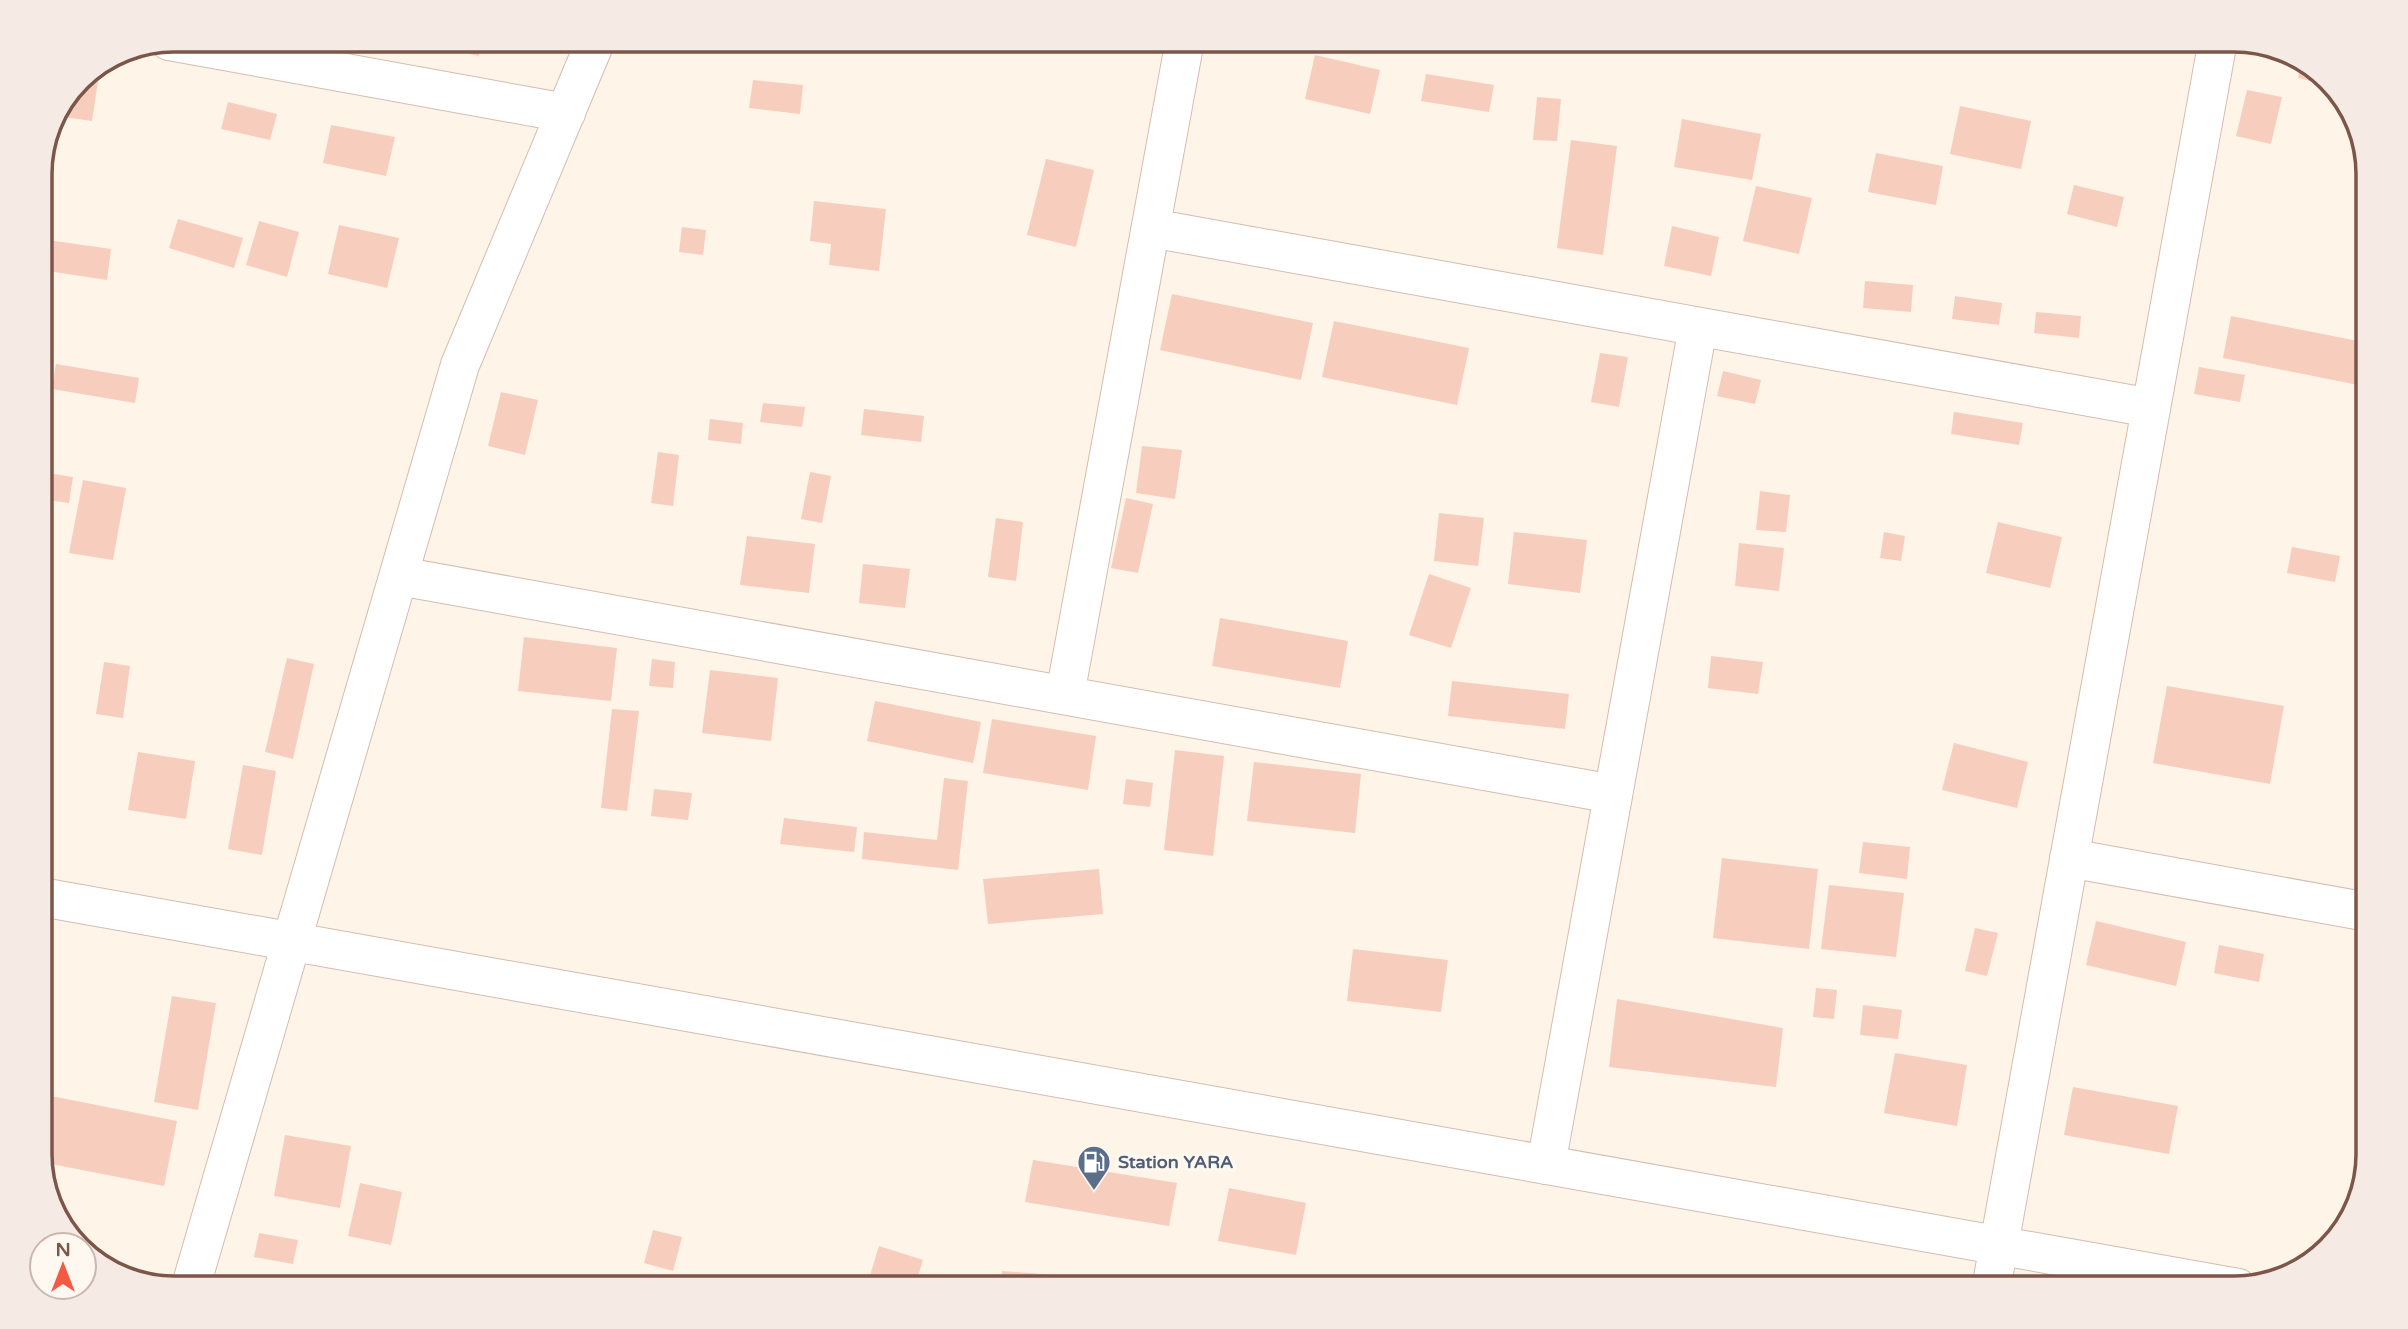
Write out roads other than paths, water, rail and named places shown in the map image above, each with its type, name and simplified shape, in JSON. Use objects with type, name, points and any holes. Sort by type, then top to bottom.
[{"type":"street","points":[[230,52],[566,113]]},
{"type":"street","points":[[194,1276],[460,365],[591,52]]},
{"type":"street","points":[[1065,695],[1183,52]]},
{"type":"street","points":[[1993,1276],[2216,52]]},
{"type":"street","points":[[1150,228],[2151,408]]},
{"type":"street","points":[[1546,1164],[1698,327]]},
{"type":"street","points":[[399,576],[1613,794]]},
{"type":"street","points":[[2069,858],[2356,910]]},
{"type":"street","points":[[53,899],[2175,1276]]},
{"type":"place","name":"Station YARA","points":[[1094,1192]]}]
